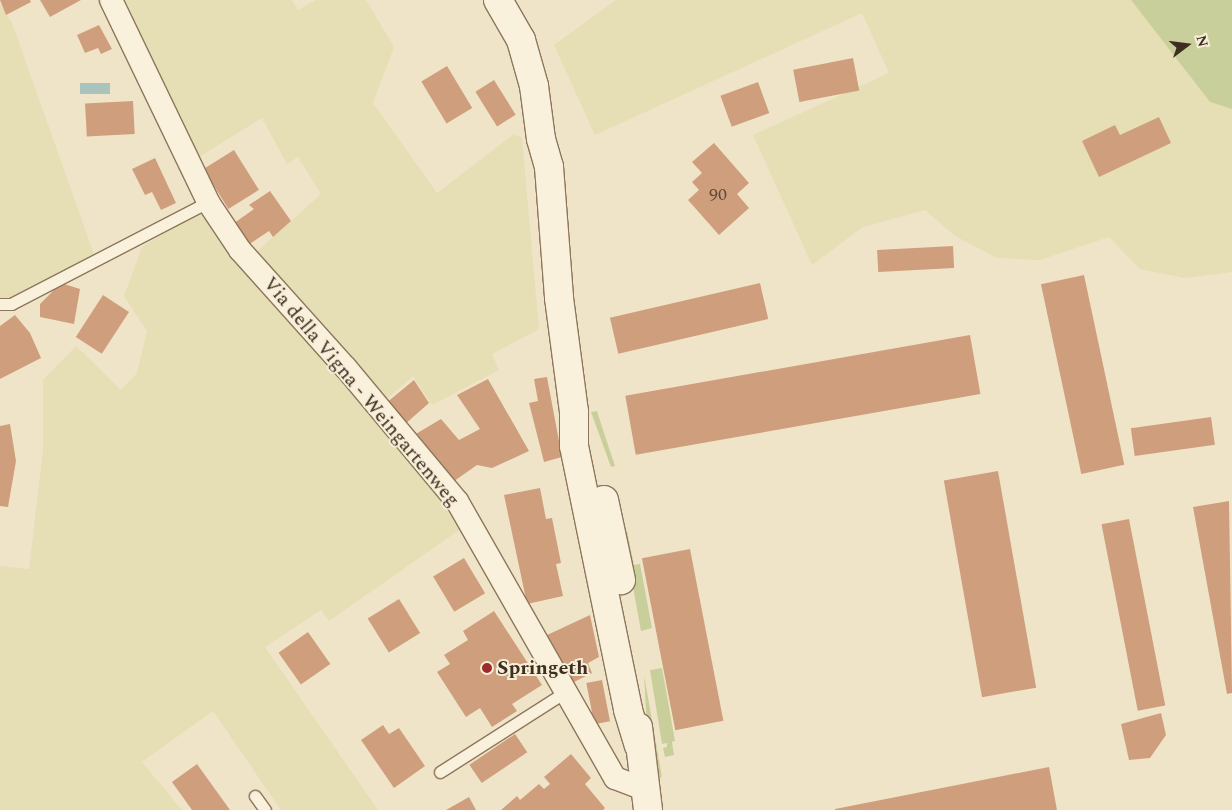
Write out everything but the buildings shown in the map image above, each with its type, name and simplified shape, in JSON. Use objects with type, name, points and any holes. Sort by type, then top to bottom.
[{"type":"main road","points":[[498,0],[521,40],[529,64],[541,139],[549,167],[559,298],[574,412],[592,451],[614,542],[636,678],[639,745],[647,800]]},
{"type":"main road","points":[[513,0],[534,34],[547,65],[556,111],[557,142],[549,167]]},
{"type":"street","name":"Via della Vigna - Weingartenweg","points":[[111,0],[208,202],[240,250],[346,368],[456,501],[615,778],[647,800]]},
{"type":"lane","points":[[0,304],[11,304],[208,202]]},
{"type":"lane","points":[[440,772],[565,692]]},
{"type":"lane","points":[[255,796],[265,810]]},
{"type":"shaded area","points":[[125,0],[292,0],[298,10],[316,0],[366,0],[394,47],[373,103],[437,193],[514,134],[522,138],[539,329],[492,354],[499,370],[432,405],[413,376],[373,411],[465,526],[329,621],[321,610],[265,647],[378,810],[281,810],[213,711],[142,762],[182,810],[0,810],[0,566],[29,569],[43,451],[43,380],[76,346],[121,390],[137,373],[147,331],[124,296],[142,247],[199,211],[241,266],[321,194],[298,157],[287,164],[262,118],[199,157]]},
{"type":"shaded area","points":[[616,0],[1131,0],[1210,102],[1232,109],[1232,272],[1185,278],[1140,269],[1109,237],[1040,260],[997,258],[955,236],[925,210],[863,227],[812,265],[753,135],[889,73],[862,13],[595,135],[554,45]]},
{"type":"shaded area","points":[[0,3],[12,23],[95,257],[0,308]]},
{"type":"green space","points":[[1131,0],[1232,0],[1232,109],[1210,102]]},
{"type":"green space","points":[[597,411],[615,466],[611,467],[591,412]]},
{"type":"green space","points":[[627,531],[634,565],[640,564],[652,628],[641,631],[623,532]]},
{"type":"green space","points":[[662,668],[675,741],[672,742],[674,755],[665,757],[663,748],[667,747],[667,743],[662,744],[650,670]]},
{"type":"green space","points":[[644,675],[662,777],[655,778],[648,744]]},
{"type":"water","points":[[80,83],[110,83],[110,94],[80,94]]},
{"type":"place","name":"Springeth","points":[[487,668]]}]
